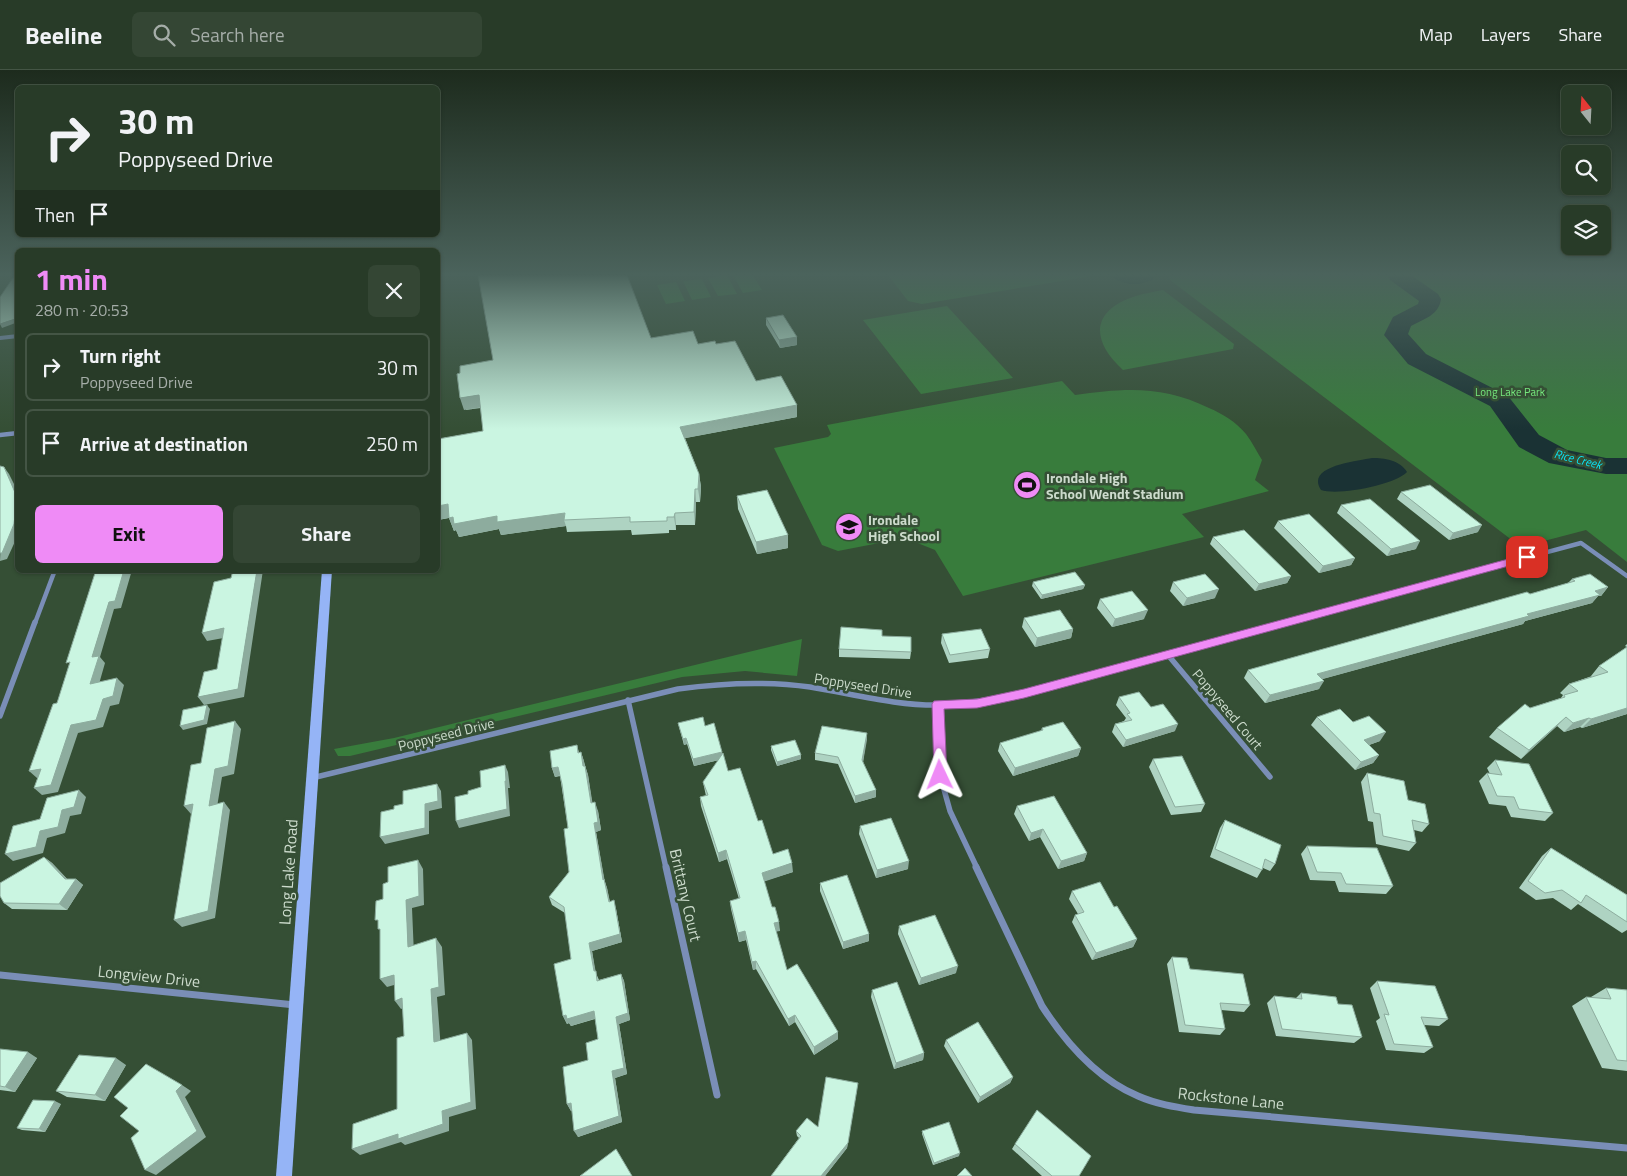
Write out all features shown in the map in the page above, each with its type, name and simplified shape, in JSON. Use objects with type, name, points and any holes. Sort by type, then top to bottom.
[{"type":"street","points":[[0,338],[15,336]]},
{"type":"street","points":[[0,436],[15,433]]},
{"type":"street","name":"Poppyseed Drive","points":[[312,778],[628,700],[705,685],[746,682],[798,686],[889,702],[977,703],[1006,698],[1581,544],[1627,576]]},
{"type":"street","points":[[0,716],[54,573]]},
{"type":"street","name":"Long Lake Road","points":[[284,1176],[327,573]]},
{"type":"street","name":"Poppyseed Court","points":[[1168,654],[1270,777]]},
{"type":"street","name":"Brittany Court","points":[[628,700],[717,1095]]},
{"type":"street","name":"Rockstone Lane","points":[[938,704],[940,775],[950,811],[1042,1006],[1054,1024],[1078,1052],[1102,1074],[1132,1094],[1164,1104],[1194,1110],[1627,1148]]},
{"type":"street","name":"Longview Drive","points":[[0,975],[295,1005]]},
{"type":"green space","points":[[868,327],[966,327],[1013,378],[921,394]]},
{"type":"green space","points":[[1100,327],[1211,327],[1234,344],[1233,349],[1123,370],[1112,359],[1105,348]]},
{"type":"green space","name":"Long Lake Park","points":[[1231,327],[1627,327],[1627,562],[1586,530],[1521,547]]},
{"type":"green space","name":"Irondale High School Wendt Stadium","points":[[1062,381],[1075,395],[1127,390],[1159,392],[1176,395],[1219,413],[1238,426],[1250,440],[1262,460],[1255,480],[1269,491],[1182,514],[1204,537],[963,596],[935,550],[905,538],[838,551],[822,545],[774,448],[828,437],[831,434],[827,425]]},
{"type":"green space","points":[[802,639],[797,676],[745,671],[682,677],[350,756],[338,756],[334,749],[394,738]]},
{"type":"water","points":[[1372,458],[1396,462],[1407,472],[1391,481],[1366,488],[1340,492],[1321,490],[1318,482],[1320,475],[1326,470],[1345,463]]},
{"type":"building","points":[[487,327],[647,327],[651,338],[693,331],[698,344],[715,341],[716,344],[735,341],[756,381],[781,376],[797,405],[680,427],[699,474],[698,489],[695,489],[694,512],[675,513],[674,517],[667,517],[667,521],[630,522],[630,517],[564,520],[565,513],[497,522],[497,516],[454,524],[453,517],[449,518],[448,504],[440,506],[440,439],[483,431],[479,395],[460,398],[457,374],[460,373],[460,366],[493,360]]},
{"type":"building","points":[[771,327],[790,327],[797,337],[779,340]]},
{"type":"building","points":[[0,466],[4,467],[15,492],[15,515],[14,524],[2,553],[0,553]]},
{"type":"building","points":[[1430,485],[1482,525],[1453,533],[1401,492]]},
{"type":"building","points":[[767,490],[788,535],[756,542],[737,496]]},
{"type":"building","points":[[1370,499],[1420,541],[1391,549],[1341,505]]},
{"type":"building","points":[[1309,514],[1355,558],[1323,566],[1278,521]]},
{"type":"building","points":[[1244,530],[1291,576],[1259,584],[1213,537]]},
{"type":"building","points":[[1075,572],[1085,585],[1042,595],[1033,582]]},
{"type":"building","points":[[95,573],[123,573],[115,601],[109,602],[92,657],[99,656],[90,684],[117,678],[113,696],[103,699],[96,720],[71,725],[51,785],[34,788],[41,769],[29,771],[53,704],[57,703],[70,662],[66,663]]},
{"type":"building","points":[[232,573],[257,573],[238,689],[198,697],[204,672],[217,669],[224,628],[202,633],[214,582],[231,578]]},
{"type":"building","points":[[1205,574],[1219,589],[1187,598],[1173,582]]},
{"type":"building","points":[[1590,574],[1608,587],[1595,591],[1600,595],[1317,674],[1324,681],[1270,695],[1248,670],[1527,592],[1530,594],[1575,581],[1572,579]]},
{"type":"building","points":[[1132,591],[1148,610],[1115,619],[1100,599]]},
{"type":"building","points":[[1060,610],[1073,629],[1037,638],[1024,618]]},
{"type":"building","points":[[841,627],[882,630],[882,636],[911,637],[911,652],[839,649]]},
{"type":"building","points":[[981,629],[990,649],[950,655],[942,634]]},
{"type":"building","points":[[1627,647],[1627,708],[1573,723],[1566,717],[1529,750],[1497,728],[1525,704],[1530,708],[1578,691],[1569,684],[1608,672],[1599,666]]},
{"type":"building","points":[[1139,692],[1151,707],[1163,704],[1178,724],[1126,740],[1115,724],[1132,720],[1127,714],[1130,713],[1119,697]]},
{"type":"building","points":[[207,705],[204,720],[180,726],[183,710]]},
{"type":"building","points":[[1340,709],[1353,722],[1369,716],[1386,732],[1364,740],[1379,755],[1361,762],[1317,717]]},
{"type":"building","points":[[703,717],[705,726],[714,723],[722,752],[693,759],[686,738],[683,739],[678,723]]},
{"type":"building","points":[[235,721],[228,766],[215,769],[209,806],[224,802],[208,911],[174,920],[193,804],[184,806],[191,765],[201,763],[207,728]]},
{"type":"building","points":[[1063,722],[1081,748],[1015,768],[1000,743]]},
{"type":"building","points":[[822,726],[867,733],[862,760],[876,790],[855,796],[838,757],[815,753]]},
{"type":"building","points":[[795,740],[801,755],[777,762],[771,746]]},
{"type":"building","points":[[577,745],[578,753],[581,752],[583,766],[585,766],[591,803],[595,802],[598,822],[594,823],[603,880],[609,902],[614,900],[620,934],[589,943],[594,971],[596,971],[597,981],[621,974],[628,1013],[616,1017],[624,1068],[612,1071],[619,1116],[574,1131],[571,1103],[567,1104],[563,1067],[588,1060],[586,1043],[598,1039],[594,1011],[567,1019],[566,1015],[563,1016],[554,964],[571,959],[564,907],[549,897],[569,872],[564,829],[568,828],[562,784],[558,767],[552,768],[550,751]]},
{"type":"building","points":[[723,753],[728,771],[740,768],[758,821],[762,820],[773,854],[788,849],[792,863],[762,873],[772,907],[775,907],[779,922],[774,923],[787,970],[797,964],[838,1032],[814,1047],[795,1015],[788,1019],[756,961],[752,962],[745,931],[738,933],[730,901],[740,898],[726,850],[718,853],[700,797],[708,795],[703,782]]},
{"type":"building","points":[[1182,756],[1205,804],[1175,807],[1153,759]]},
{"type":"building","points":[[1495,760],[1529,764],[1553,813],[1519,809],[1514,797],[1497,796],[1487,773],[1502,775]]},
{"type":"building","points":[[505,765],[507,809],[456,821],[455,797],[468,794],[468,791],[481,787],[480,771]]},
{"type":"building","points":[[1367,773],[1404,781],[1408,800],[1425,804],[1429,824],[1412,820],[1416,843],[1383,836],[1380,814],[1374,813]]},
{"type":"building","points":[[437,784],[438,801],[425,804],[425,828],[380,837],[381,812],[394,809],[394,806],[403,804],[403,791]]},
{"type":"building","points":[[79,790],[74,807],[62,810],[58,827],[40,831],[36,847],[5,854],[13,826],[40,819],[47,798]]},
{"type":"building","points":[[1054,796],[1087,853],[1061,861],[1043,829],[1031,833],[1017,806]]},
{"type":"building","points":[[891,818],[909,861],[877,870],[860,826]]},
{"type":"building","points":[[1225,820],[1281,845],[1275,864],[1265,859],[1262,870],[1215,849]]},
{"type":"building","points":[[1307,846],[1377,848],[1393,886],[1346,884],[1341,873],[1317,872]]},
{"type":"building","points":[[1551,848],[1627,895],[1627,922],[1586,895],[1581,903],[1562,890],[1545,893],[1528,881]]},
{"type":"building","points":[[44,857],[65,879],[76,879],[59,904],[4,903],[0,896],[0,883]]},
{"type":"building","points":[[418,860],[419,896],[406,900],[408,947],[436,938],[439,987],[431,989],[434,1042],[467,1033],[471,1102],[442,1111],[443,1124],[398,1139],[398,1134],[352,1149],[353,1124],[397,1109],[397,1038],[404,1036],[402,998],[395,1001],[394,975],[380,979],[380,929],[378,929],[378,920],[375,920],[376,901],[383,899],[383,884],[388,882],[388,867]]},
{"type":"building","points":[[847,875],[869,934],[843,942],[820,883]]},
{"type":"building","points":[[1100,882],[1114,907],[1117,906],[1137,939],[1096,953],[1075,915],[1084,912],[1072,891]]},
{"type":"building","points":[[935,915],[958,966],[921,978],[899,926]]},
{"type":"building","points":[[1172,957],[1187,958],[1190,969],[1243,974],[1250,1005],[1220,1003],[1225,1029],[1185,1025]]},
{"type":"building","points":[[1377,981],[1435,986],[1448,1019],[1421,1017],[1433,1047],[1394,1044],[1384,1014],[1389,1015]]},
{"type":"building","points":[[897,982],[924,1053],[896,1063],[872,990]]},
{"type":"building","points":[[1606,988],[1627,990],[1627,1061],[1617,1060],[1586,997],[1611,999]]},
{"type":"building","points":[[1301,993],[1336,997],[1338,1004],[1352,1005],[1362,1037],[1282,1029],[1274,996],[1302,999]]},
{"type":"building","points":[[978,1022],[1013,1077],[980,1097],[946,1040]]},
{"type":"building","points":[[0,1049],[28,1052],[5,1087],[0,1086]]},
{"type":"building","points":[[79,1055],[116,1058],[95,1095],[56,1091]]},
{"type":"building","points":[[146,1064],[182,1085],[176,1091],[197,1131],[145,1170],[131,1138],[139,1131],[120,1116],[128,1108],[114,1097]]},
{"type":"building","points":[[826,1077],[858,1083],[848,1143],[821,1176],[771,1176],[801,1136],[796,1131],[807,1118],[818,1127]]},
{"type":"building","points":[[33,1100],[55,1101],[39,1129],[17,1128]]},
{"type":"building","points":[[1037,1110],[1091,1156],[1079,1176],[1052,1176],[1015,1144]]},
{"type":"building","points":[[949,1122],[960,1153],[934,1163],[922,1131]]},
{"type":"building","points":[[616,1149],[632,1176],[580,1176]]},
{"type":"building","points":[[965,1168],[972,1176],[957,1176]]},
{"type":"waterway","name":"Rice Creek","points":[[1399,327],[1396,335],[1417,359],[1499,401],[1529,441],[1559,457],[1606,466],[1627,466]]},
{"type":"place","name":"Irondale High School Wendt Stadium","points":[[1027,485]]},
{"type":"place","name":"Irondale High School","points":[[849,527]]},
{"type":"route","points":[[940,775],[938,704],[977,703],[1006,698],[1527,557]]}]
